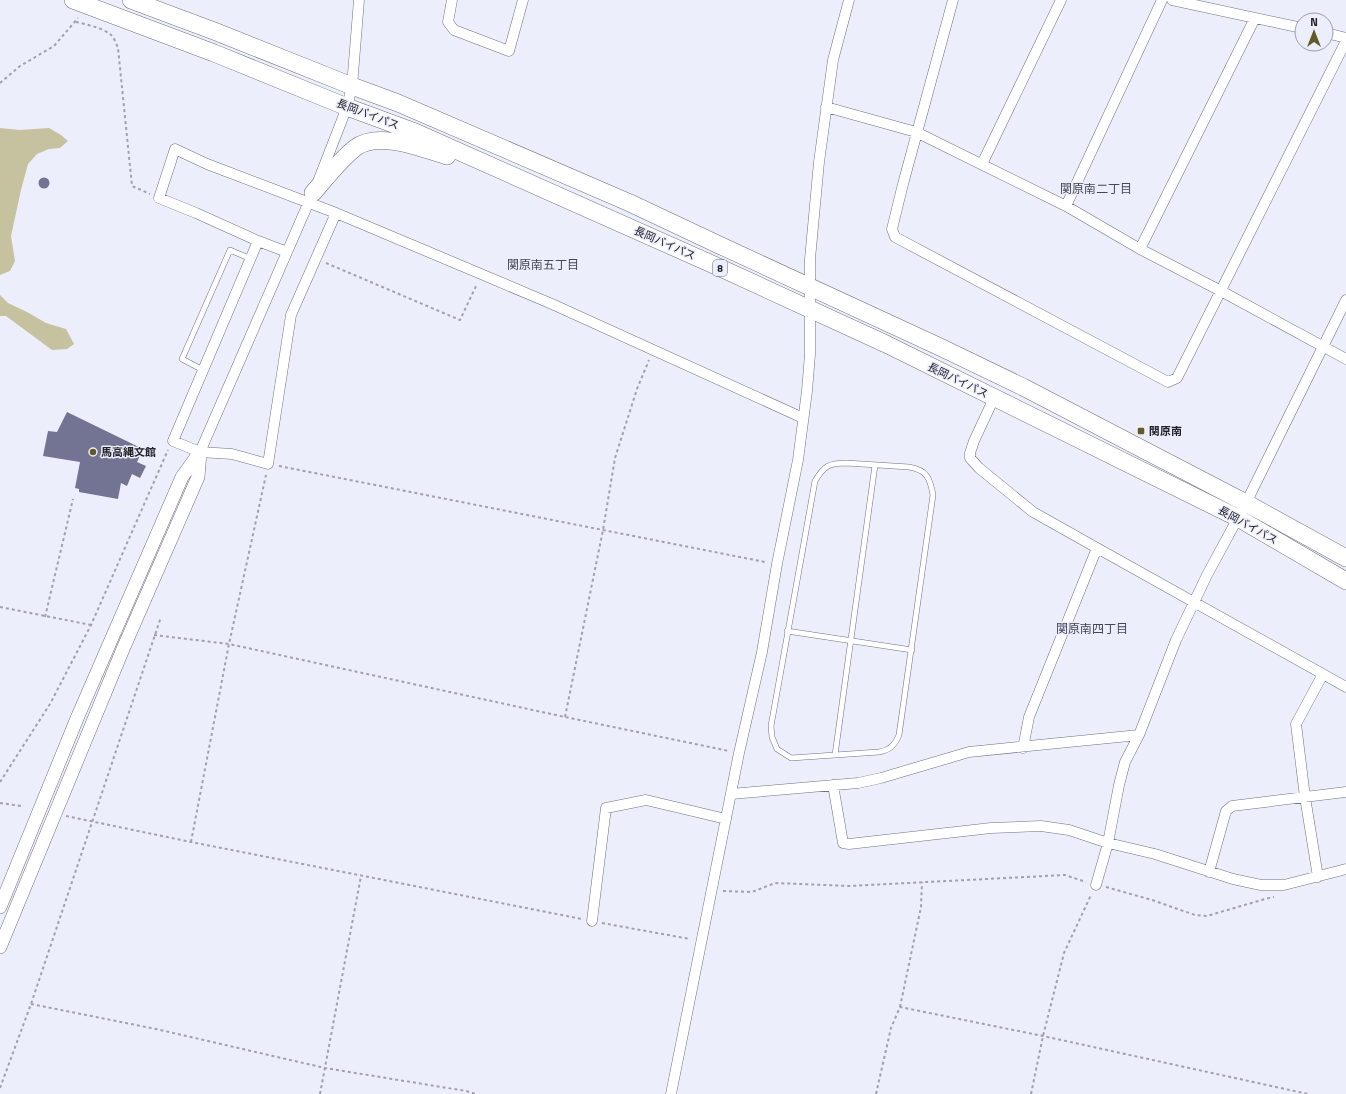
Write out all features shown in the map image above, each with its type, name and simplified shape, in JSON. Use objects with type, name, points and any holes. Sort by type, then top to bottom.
[{"type":"highway","name":"長岡バイパス","points":[[72,0],[214,53],[348,107],[415,132],[886,344],[1238,518],[1346,581]]},
{"type":"highway","name":"長岡バイパス","points":[[131,0],[398,103],[630,203],[811,288],[875,316],[1023,387],[1246,503],[1346,558]]},
{"type":"highway","points":[[311,198],[340,163],[356,148],[375,141],[386,140],[398,142],[502,171]]},
{"type":"street","points":[[0,907],[78,716],[182,477],[200,452],[311,198],[348,107],[352,86],[359,0]]},
{"type":"street","points":[[452,0],[448,22],[454,30],[509,51],[523,0]]},
{"type":"street","points":[[671,1094],[739,753],[762,652],[777,564],[798,460],[808,376],[812,244],[818,162],[833,60],[849,0]]},
{"type":"street","points":[[954,0],[916,132],[892,228],[895,237],[1168,382],[1178,378],[1346,41]]},
{"type":"street","points":[[982,164],[1061,0]]},
{"type":"street","points":[[1066,206],[1162,0]]},
{"type":"street","points":[[1172,0],[1294,26]]},
{"type":"street","points":[[1140,249],[1255,18]]},
{"type":"street","points":[[1334,35],[1346,38]]},
{"type":"street","points":[[826,107],[916,132],[1066,206],[1140,249],[1346,359]]},
{"type":"street","points":[[287,252],[159,198],[175,149],[207,164],[311,198],[336,213],[481,274],[654,350],[803,418]]},
{"type":"street","points":[[258,241],[173,441],[200,452],[232,454],[268,464],[291,315],[336,213]]},
{"type":"street","points":[[1096,885],[1108,843],[1125,762],[1139,735],[1176,640],[1207,575],[1246,503],[1346,300]]},
{"type":"street","points":[[994,398],[970,453],[970,458],[979,468],[1033,512],[1194,603],[1346,686]]},
{"type":"street","points":[[0,947],[123,649],[198,477],[200,452]]},
{"type":"street","points":[[1023,748],[1029,716],[1097,548]]},
{"type":"street","points":[[1318,877],[1305,797],[1296,724],[1323,674]]},
{"type":"street","points":[[731,794],[858,783],[881,778],[969,752],[1023,748],[1139,735]]},
{"type":"street","points":[[833,785],[842,843],[850,844],[991,828],[1018,826],[1056,827],[1108,843],[1155,854],[1233,880],[1261,885],[1284,885],[1346,869]]},
{"type":"street","points":[[1209,872],[1228,808],[1232,806],[1346,792]]},
{"type":"street","points":[[592,921],[606,808],[646,800],[726,819]]},
{"type":"lane","points":[[202,370],[182,359],[230,250],[251,259]]},
{"type":"lane","points":[[846,463],[918,468],[924,472],[932,485],[933,495],[912,650],[899,735],[896,744],[886,751],[879,752],[791,758],[777,748],[772,738],[770,726],[787,631],[814,481],[820,472],[832,464],[846,463]]},
{"type":"lane","points":[[835,755],[852,641],[875,465]]},
{"type":"lane","points":[[787,631],[912,650]]},
{"type":"path","points":[[0,83],[20,66],[54,46],[76,22],[87,24],[110,34],[118,48],[132,186],[159,198]]},
{"type":"path","points":[[316,259],[460,320],[481,274]]},
{"type":"path","points":[[565,717],[615,458],[637,389],[654,350]]},
{"type":"path","points":[[0,782],[50,704],[92,625],[173,441]]},
{"type":"path","points":[[191,842],[229,644],[268,464],[777,564]]},
{"type":"path","points":[[45,617],[73,499]]},
{"type":"path","points":[[0,607],[92,625]]},
{"type":"path","points":[[0,1088],[31,1004],[161,617]]},
{"type":"path","points":[[154,635],[229,644],[739,753]]},
{"type":"path","points":[[0,803],[21,806]]},
{"type":"path","points":[[65,816],[361,876],[701,941]]},
{"type":"path","points":[[713,889],[728,892],[752,892],[775,883],[849,886],[1065,875],[1152,900],[1195,915],[1207,916],[1265,899],[1281,896],[1285,891],[1284,885]]},
{"type":"path","points":[[320,1094],[361,876]]},
{"type":"path","points":[[876,1094],[891,1028],[900,1007],[921,907],[922,882]]},
{"type":"path","points":[[1031,1094],[1043,1036],[1064,953],[1096,885]]},
{"type":"path","points":[[31,1004],[156,1029],[325,1068],[466,1091],[476,1094]]},
{"type":"path","points":[[900,1007],[1043,1036],[1308,1094]]},
{"type":"shaded area","points":[[0,128],[20,130],[49,128],[68,141],[60,148],[49,149],[37,154],[28,164],[11,236],[15,261],[10,271],[0,275]]},
{"type":"shaded area","points":[[0,295],[8,303],[46,323],[66,329],[74,344],[67,349],[52,350],[6,316],[0,316]]},
{"type":"building","points":[[42,178],[46,178],[48,179],[48,187],[42,188],[39,185],[39,181]]},
{"type":"building","name":"馬高縄文館","points":[[67,412],[143,449],[137,462],[146,466],[140,478],[132,474],[127,486],[121,483],[118,499],[79,492],[79,489],[75,488],[80,462],[43,456],[48,431],[57,432]]},
{"type":"place","name":"関原南","points":[[1141,431]]},
{"type":"place","name":"馬高縄文館","points":[[93,452]]},
{"type":"district","name":"関原南二丁目","points":[[1096,188]]},
{"type":"district","name":"関原南五丁目","points":[[543,264]]},
{"type":"district","name":"関原南四丁目","points":[[1092,628]]}]
